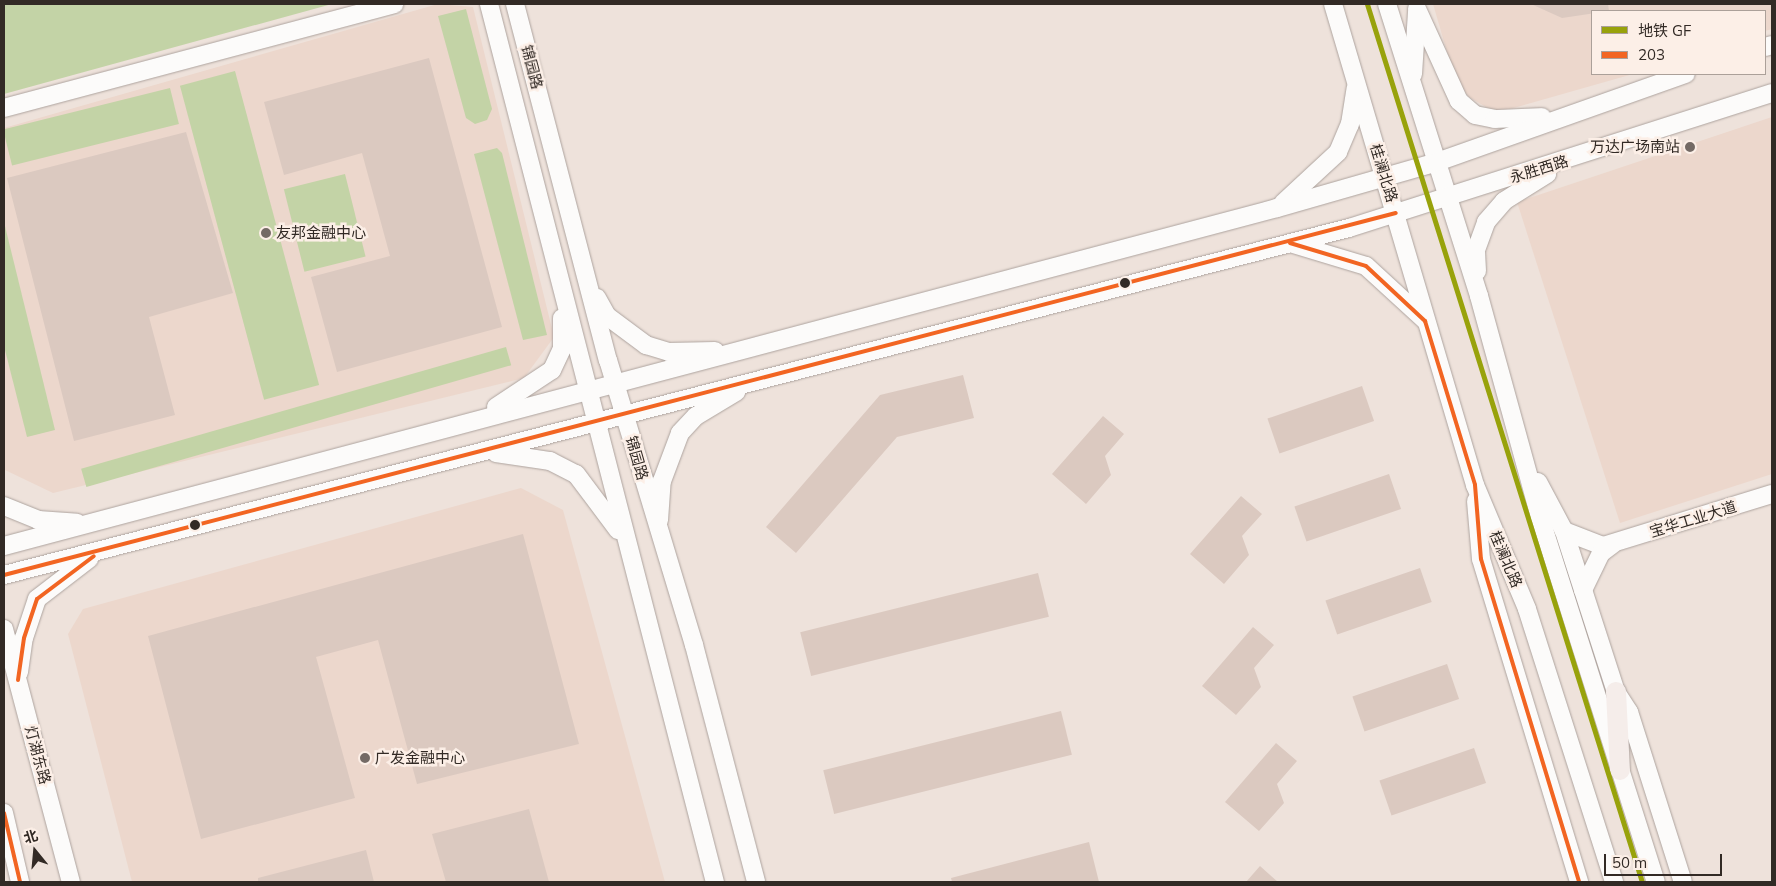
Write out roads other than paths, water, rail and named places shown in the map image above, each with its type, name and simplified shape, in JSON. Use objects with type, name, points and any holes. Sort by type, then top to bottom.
[{"type":"main road","points":[[4,108],[394,4]]},
{"type":"main road","name":"锦园路","points":[[489,4],[625,540],[715,882]]},
{"type":"main road","name":"锦园路","points":[[515,4],[587,282],[658,531],[694,645],[756,882]]},
{"type":"main road","name":"桂澜北路","points":[[1333,4],[1475,486],[1527,609],[1614,882]]},
{"type":"main road","points":[[1387,4],[1479,296],[1526,459],[1540,517],[1656,882]]},
{"type":"main road","points":[[1413,84],[1417,6]]},
{"type":"main road","points":[[1417,6],[1458,101],[1475,115],[1495,120],[1560,116]]},
{"type":"main road","points":[[4,546],[92,525],[473,419],[615,384],[1277,208],[1437,162],[1560,116],[1683,75]]},
{"type":"main road","points":[[1277,208],[1338,152],[1350,124],[1356,83]]},
{"type":"main road","name":"永胜西路","points":[[4,575],[1290,243],[1449,198],[1772,93]]},
{"type":"main road","points":[[1479,296],[1476,250],[1486,222],[1521,189],[1574,158]]},
{"type":"main road","points":[[1290,243],[1366,266],[1425,320]]},
{"type":"main road","points":[[587,282],[607,316],[646,345],[669,352],[743,350]]},
{"type":"main road","points":[[473,419],[530,389],[552,370],[562,349],[561,290]]},
{"type":"main road","points":[[658,531],[662,481],[680,433],[696,416],[750,383]]},
{"type":"main road","points":[[480,452],[550,461],[576,474],[625,540]]},
{"type":"main road","points":[[1526,459],[1564,531],[1616,692],[1620,770]]},
{"type":"main road","points":[[1475,486],[1481,559],[1579,882]]},
{"type":"main road","name":"宝华工业大道","points":[[1613,544],[1772,494]]},
{"type":"main road","points":[[4,506],[38,520],[92,525]]},
{"type":"main road","points":[[1564,531],[1594,545],[1613,544]]},
{"type":"main road","points":[[1583,590],[1601,553],[1613,544]]},
{"type":"main road","points":[[18,680],[24,638],[37,599],[99,552]]},
{"type":"main road","name":"灯湖东路","points":[[4,629],[71,882]]},
{"type":"main road","points":[[1616,692],[1629,712],[1682,882]]},
{"type":"main road","points":[[4,813],[20,882]]},
{"type":"metro line","name":"GF","points":[[1367,4],[1642,882]]},
{"type":"place","name":"万达广场南站","points":[[1690,147]]},
{"type":"place","name":"友邦金融中心","points":[[266,233]]},
{"type":"place","name":"广发金融中心","points":[[365,758]]}]
